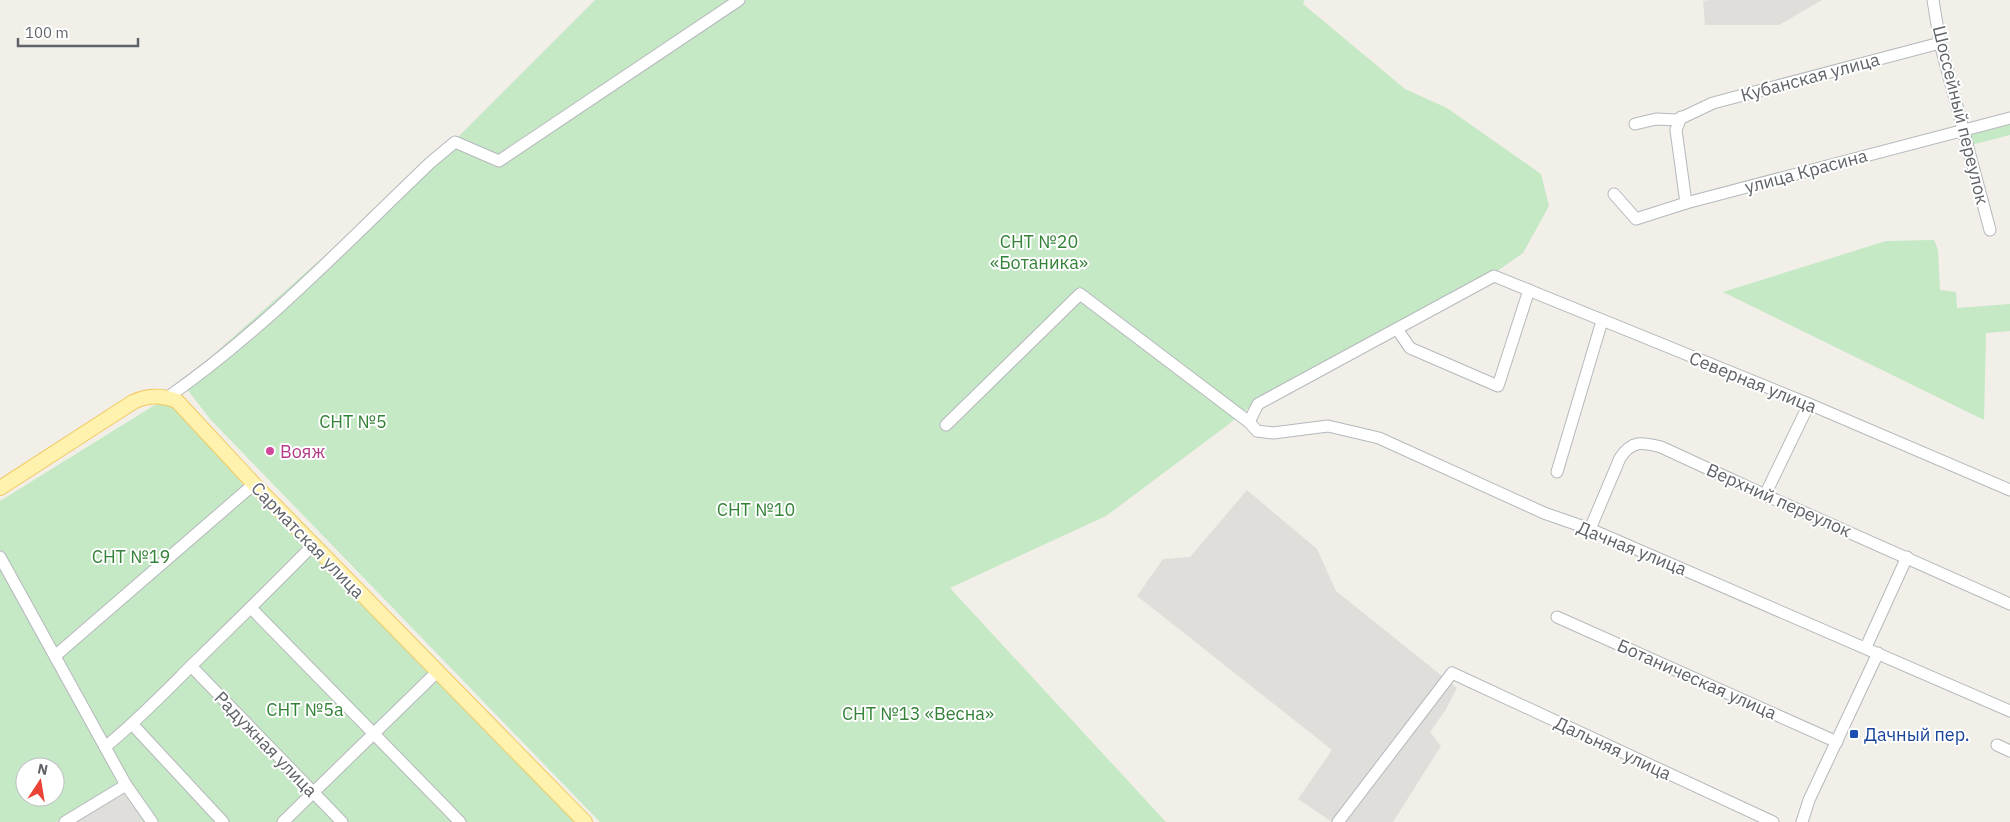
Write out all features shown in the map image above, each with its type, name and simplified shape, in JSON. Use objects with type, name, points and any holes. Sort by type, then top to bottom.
[{"type":"main road","points":[[0,488],[133,402],[149,397],[168,397]]},
{"type":"main road","name":"Сарматская улица","points":[[168,397],[184,407],[254,484],[585,822]]},
{"type":"street","points":[[168,397],[218,361],[257,327],[431,162],[455,142],[499,161],[739,0]]},
{"type":"street","name":"Шоссейный переулок","points":[[1933,0],[1940,43],[1990,230]]},
{"type":"street","name":"Кубанская улица","points":[[1682,117],[1713,103],[1940,43]]},
{"type":"street","points":[[1635,124],[1656,118],[1677,120],[1682,117]]},
{"type":"street","points":[[1682,117],[1676,130],[1686,203]]},
{"type":"street","name":"улица Красина","points":[[1614,194],[1636,219],[1686,203],[2010,118]]},
{"type":"street","name":"Северная улица","points":[[1396,329],[1494,276],[1809,404],[2010,490]]},
{"type":"street","points":[[1249,422],[1258,404],[1396,329],[1410,348],[1498,386],[1528,290]]},
{"type":"street","name":"Дачная улица","points":[[946,425],[1080,294],[1249,422],[1257,431],[1272,433],[1328,426],[1379,438],[1544,513],[1590,529],[2010,711]]},
{"type":"street","points":[[1556,472],[1602,321]]},
{"type":"street","points":[[1765,495],[1809,404]]},
{"type":"street","name":"Верхний переулок","points":[[1590,529],[1626,448],[1634,444],[1646,443],[1661,447],[2010,604]]},
{"type":"street","points":[[55,656],[254,484]]},
{"type":"street","points":[[106,747],[133,725],[313,545]]},
{"type":"street","points":[[0,556],[126,785],[152,822]]},
{"type":"street","points":[[1866,647],[1907,557]]},
{"type":"street","points":[[252,608],[460,822]]},
{"type":"street","name":"Ботаническая улица","points":[[1557,617],[1837,742]]},
{"type":"street","points":[[1802,822],[1809,800],[1878,653]]},
{"type":"street","name":"Радужная улица","points":[[191,666],[342,822]]},
{"type":"street","points":[[283,822],[437,672]]},
{"type":"street","name":"Дальняя улица","points":[[1338,822],[1452,673],[1773,822]]},
{"type":"street","points":[[133,725],[223,822]]},
{"type":"street","points":[[1997,745],[2010,751]]},
{"type":"street","points":[[65,822],[126,785]]},
{"type":"shaded area","points":[[1822,0],[1779,25],[1705,25],[1703,1]]},
{"type":"shaded area","points":[[1247,490],[1317,549],[1336,591],[1457,688],[1445,711],[1430,732],[1441,746],[1393,822],[1332,822],[1298,799],[1332,750],[1137,596],[1163,559],[1190,557]]},
{"type":"shaded area","points":[[123,782],[143,822],[56,822]]},
{"type":"green space","points":[[595,0],[1304,0],[1303,4],[1405,89],[1447,108],[1541,174],[1549,206],[1523,253],[1486,279],[1302,384],[1271,390],[1106,516],[950,588],[1166,822],[600,822],[210,419],[180,380],[203,364],[458,137]]},
{"type":"green space","points":[[2010,122],[2010,135],[1971,145],[1969,133]]},
{"type":"green space","points":[[1934,240],[1938,250],[1940,290],[1956,292],[1957,308],[2010,304],[2010,331],[1986,333],[1984,420],[1723,292],[1886,241]]},
{"type":"green space","points":[[158,403],[178,406],[246,488],[577,822],[143,822],[122,782],[56,822],[0,822],[0,501]]},
{"type":"place","name":"Вояж","points":[[270,451]]},
{"type":"place","name":"Дачный пер.","points":[[1854,734]]},
{"type":"park label","name":"СНТ №20 «Ботаника»","points":[[1039,251]]},
{"type":"park label","name":"СНТ №5","points":[[353,421]]},
{"type":"park label","name":"СНТ №10","points":[[756,509]]},
{"type":"park label","name":"СНТ №19","points":[[131,556]]},
{"type":"park label","name":"СНТ №5а","points":[[305,709]]},
{"type":"park label","name":"СНТ №13 «Весна»","points":[[918,713]]}]
